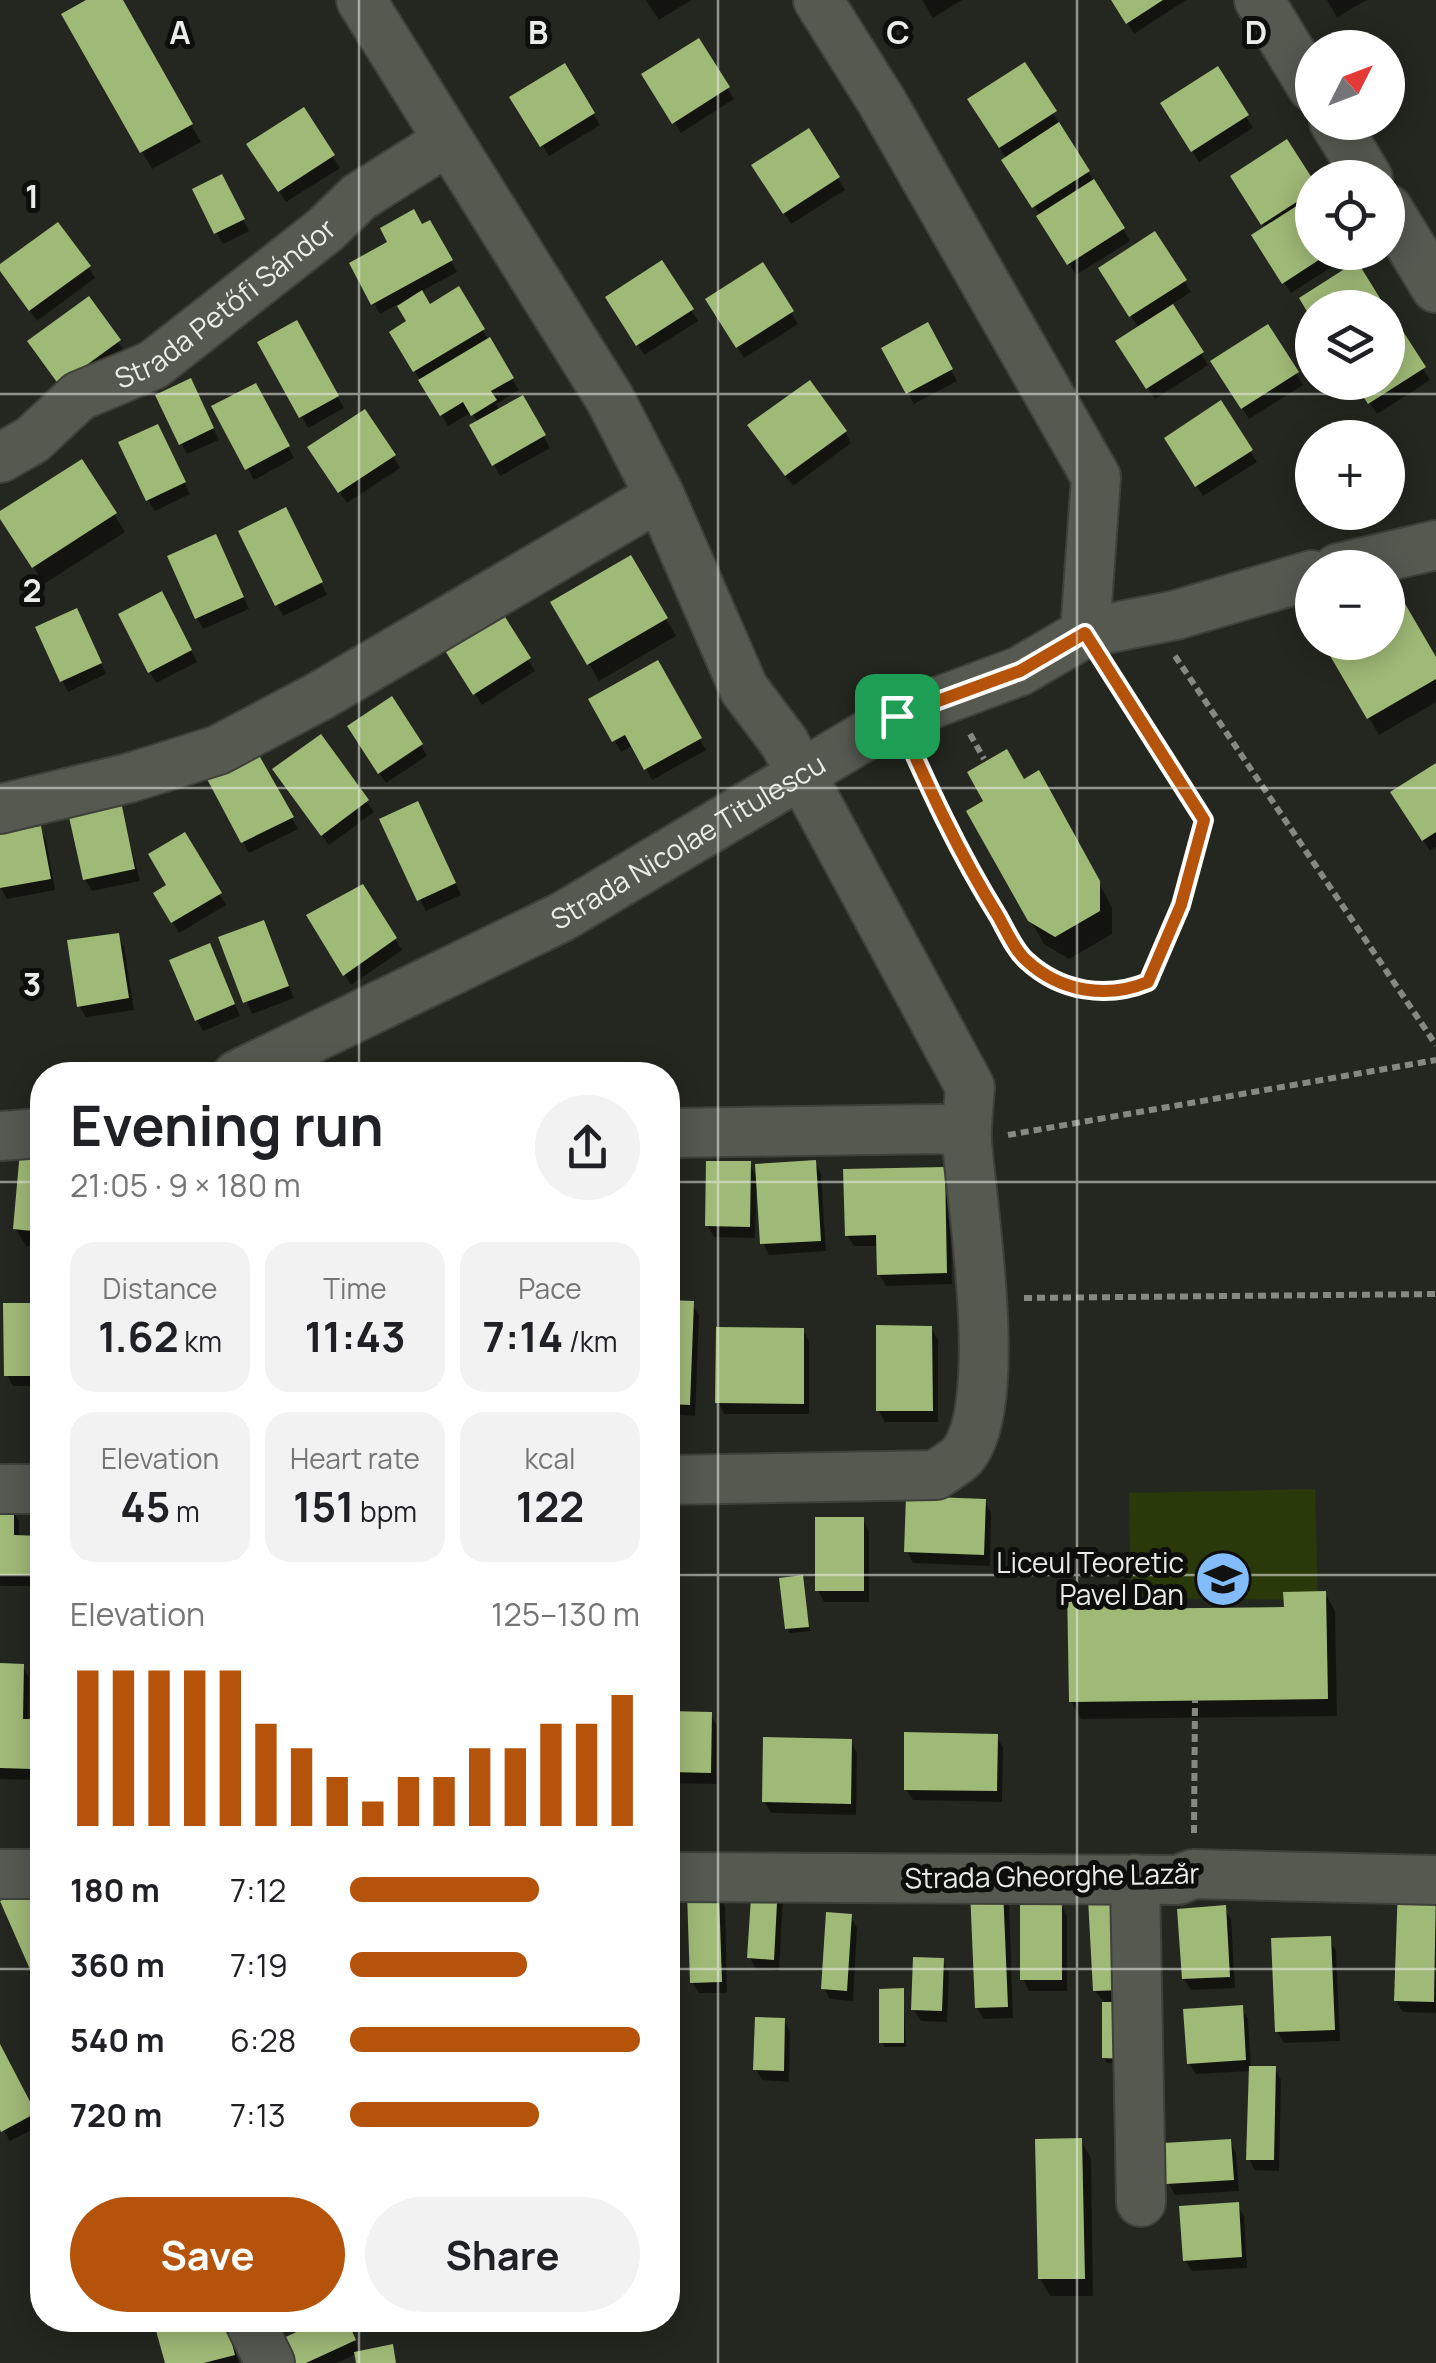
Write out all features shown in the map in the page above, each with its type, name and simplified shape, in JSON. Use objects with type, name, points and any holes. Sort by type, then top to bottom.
[{"type":"street","points":[[361,0],[446,142],[610,399],[660,496],[744,689],[784,742],[970,1087],[967,1142],[982,1298],[983,1373],[972,1438],[961,1457],[936,1474],[680,1480]]},
{"type":"street","points":[[818,0],[882,102],[1096,477],[1085,633]]},
{"type":"street","points":[[1259,0],[1295,59]]},
{"type":"street","name":"Strada Petőfi Sándor","points":[[0,458],[32,440],[79,396],[153,365],[325,230],[358,197],[446,142]]},
{"type":"street","points":[[1405,238],[1436,288]]},
{"type":"street","points":[[0,809],[129,778],[218,750],[320,696],[660,496]]},
{"type":"street","points":[[1405,552],[1436,545]]},
{"type":"street","name":"Strada Nicolae Titulescu","points":[[264,1062],[562,917],[897,716],[1020,671],[1085,633],[1151,620],[1295,580]]},
{"type":"street","points":[[680,1133],[942,1130],[958,1132],[967,1142]]},
{"type":"street","points":[[0,1136],[30,1134]]},
{"type":"street","points":[[0,1489],[30,1488]]},
{"type":"street","points":[[0,1874],[30,1874]]},
{"type":"street","name":"Strada Gheorghe Lazăr","points":[[680,1877],[1178,1880],[1193,1874],[1436,1880]]},
{"type":"street","points":[[1135,1879],[1141,2202]]},
{"type":"street","points":[[255,2332],[270,2363]]},
{"type":"path","points":[[1151,620],[1436,1046]]},
{"type":"path","points":[[897,716],[953,843],[1024,960],[1053,979],[1092,992],[1123,993],[1148,982],[1181,905],[1204,820],[1085,633]]},
{"type":"path","points":[[977,748],[984,759]]},
{"type":"path","points":[[967,1142],[1436,1060]]},
{"type":"path","points":[[982,1298],[1436,1294]]},
{"type":"path","points":[[1193,1874],[1196,1700]]},
{"type":"green space","points":[[1315,1489],[1318,1600],[1131,1598],[1129,1493]]},
{"type":"building","points":[[86,0],[123,0],[193,124],[140,153],[61,14]]},
{"type":"building","points":[[1111,0],[1163,0],[1126,24]]},
{"type":"building","points":[[699,38],[730,87],[672,124],[641,74]]},
{"type":"building","points":[[1025,62],[1057,111],[999,148],[967,99]]},
{"type":"building","points":[[565,63],[595,113],[540,147],[509,97]]},
{"type":"building","points":[[1218,66],[1249,115],[1191,152],[1160,103]]},
{"type":"building","points":[[304,107],[335,155],[278,192],[246,144]]},
{"type":"building","points":[[1059,122],[1090,171],[1032,208],[1001,160]]},
{"type":"building","points":[[809,128],[840,177],[783,214],[751,165]]},
{"type":"building","points":[[1287,139],[1300,160],[1295,160],[1295,203],[1261,225],[1230,176]]},
{"type":"building","points":[[222,174],[245,219],[214,234],[192,189]]},
{"type":"building","points":[[1094,179],[1125,228],[1067,265],[1036,216]]},
{"type":"building","points":[[1295,207],[1295,270],[1303,270],[1282,284],[1251,235]]},
{"type":"building","points":[[414,209],[422,224],[430,220],[453,260],[371,305],[349,263],[387,242],[380,228]]},
{"type":"building","points":[[58,222],[91,266],[29,311],[0,271],[0,264]]},
{"type":"building","points":[[1155,231],[1187,280],[1129,317],[1098,268]]},
{"type":"building","points":[[662,260],[694,309],[636,346],[605,297]]},
{"type":"building","points":[[763,262],[794,311],[736,348],[705,299]]},
{"type":"building","points":[[1343,270],[1363,270],[1375,290],[1312,290]]},
{"type":"building","points":[[459,286],[485,329],[413,372],[389,332],[406,321],[397,306],[422,290],[430,304]]},
{"type":"building","points":[[89,296],[121,340],[59,385],[27,341]]},
{"type":"building","points":[[1173,304],[1204,352],[1146,389],[1115,341]]},
{"type":"building","points":[[297,320],[339,396],[299,418],[257,342]]},
{"type":"building","points":[[928,322],[953,369],[906,394],[881,348]]},
{"type":"building","points":[[1268,324],[1295,366],[1295,375],[1241,409],[1210,361]]},
{"type":"building","points":[[1405,334],[1426,367],[1405,380]]},
{"type":"building","points":[[490,337],[514,378],[491,391],[497,400],[471,416],[463,402],[440,416],[418,380]]},
{"type":"building","points":[[191,378],[214,428],[179,445],[155,395]]},
{"type":"building","points":[[810,380],[847,431],[785,476],[747,425]]},
{"type":"building","points":[[256,383],[290,446],[245,470],[211,406]]},
{"type":"building","points":[[523,395],[546,435],[492,466],[469,425]]},
{"type":"building","points":[[1221,400],[1253,450],[1195,487],[1164,438]]},
{"type":"building","points":[[365,409],[396,455],[338,493],[307,447]]},
{"type":"building","points":[[158,424],[186,482],[146,501],[118,442]]},
{"type":"building","points":[[82,459],[117,513],[32,568],[0,519],[0,511]]},
{"type":"building","points":[[286,507],[323,582],[275,606],[238,531]]},
{"type":"building","points":[[216,534],[244,597],[195,619],[167,556]]},
{"type":"building","points":[[631,555],[668,618],[587,665],[550,602]]},
{"type":"building","points":[[162,591],[192,650],[148,673],[118,614]]},
{"type":"building","points":[[1405,604],[1436,657],[1436,679],[1367,719],[1333,660],[1405,660]]},
{"type":"building","points":[[77,608],[102,663],[60,682],[35,627]]},
{"type":"building","points":[[500,609],[531,658],[473,695],[442,646]]},
{"type":"building","points":[[658,660],[702,738],[644,770],[625,735],[612,742],[588,699]]},
{"type":"building","points":[[392,696],[423,744],[378,774],[347,726]]},
{"type":"building","points":[[321,734],[369,800],[321,836],[272,769]]},
{"type":"building","points":[[1007,749],[1024,779],[1039,770],[1100,881],[1100,911],[1055,937],[1028,921],[966,811],[983,801],[967,772]]},
{"type":"building","points":[[256,750],[294,817],[241,843],[207,779]]},
{"type":"building","points":[[1436,763],[1436,832],[1422,841],[1390,792]]},
{"type":"building","points":[[418,801],[456,883],[417,901],[379,819]]},
{"type":"building","points":[[122,806],[135,869],[83,880],[69,817]]},
{"type":"building","points":[[41,826],[51,879],[0,888],[0,833]]},
{"type":"building","points":[[185,832],[222,893],[171,923],[153,893],[166,885],[148,854]]},
{"type":"building","points":[[363,884],[397,938],[343,976],[306,915]]},
{"type":"building","points":[[264,920],[289,986],[243,1003],[218,937]]},
{"type":"building","points":[[119,933],[129,998],[77,1007],[67,940]]},
{"type":"building","points":[[210,943],[235,1004],[195,1021],[169,960]]},
{"type":"building","points":[[20,1151],[30,1152],[30,1231],[13,1229]]},
{"type":"building","points":[[816,1160],[821,1241],[760,1244],[755,1164]]},
{"type":"building","points":[[706,1161],[751,1161],[750,1227],[705,1226]]},
{"type":"building","points":[[945,1167],[947,1273],[877,1275],[876,1235],[845,1236],[843,1169]]},
{"type":"building","points":[[680,1300],[694,1301],[690,1405],[680,1405]]},
{"type":"building","points":[[3,1303],[30,1303],[30,1376],[4,1376]]},
{"type":"building","points":[[876,1325],[932,1326],[933,1411],[876,1411]]},
{"type":"building","points":[[716,1327],[804,1328],[804,1404],[715,1403]]},
{"type":"building","points":[[906,1496],[986,1499],[984,1555],[904,1552]]},
{"type":"building","points":[[0,1507],[14,1507],[14,1535],[30,1536],[30,1575],[0,1575]]},
{"type":"building","points":[[815,1517],[864,1517],[864,1591],[815,1591]]},
{"type":"building","points":[[803,1575],[809,1627],[785,1629],[779,1578]]},
{"type":"building","points":[[1107,1587],[1108,1609],[1284,1607],[1283,1592],[1326,1591],[1328,1699],[1069,1702],[1067,1588]]},
{"type":"building","points":[[0,1663],[24,1664],[23,1719],[30,1719],[30,1769],[0,1768]]},
{"type":"building","points":[[680,1711],[712,1712],[711,1773],[680,1772]]},
{"type":"building","points":[[904,1732],[998,1734],[997,1791],[904,1790]]},
{"type":"building","points":[[763,1737],[852,1739],[851,1804],[762,1802]]},
{"type":"building","points":[[752,1882],[778,1884],[774,1960],[747,1958]]},
{"type":"building","points":[[1398,1885],[1436,1887],[1434,2002],[1394,2001]]},
{"type":"building","points":[[30,1886],[30,1969],[0,1901]]},
{"type":"building","points":[[1003,1888],[1008,2007],[975,2008],[970,1890]]},
{"type":"building","points":[[687,1893],[719,1893],[722,1982],[690,1983]]},
{"type":"building","points":[[1121,1897],[1126,1990],[1093,1991],[1088,1899]]},
{"type":"building","points":[[1020,1902],[1062,1902],[1062,1980],[1020,1980]]},
{"type":"building","points":[[1226,1905],[1230,1977],[1182,1979],[1177,1909]]},
{"type":"building","points":[[826,1912],[852,1914],[847,1991],[821,1989]]},
{"type":"building","points":[[1331,1936],[1335,2030],[1275,2032],[1271,1938]]},
{"type":"building","points":[[913,1957],[944,1958],[942,2011],[911,2010]]},
{"type":"building","points":[[904,1988],[904,2043],[879,2043],[879,1989]]},
{"type":"building","points":[[1102,2002],[1126,2002],[1127,2059],[1102,2058]]},
{"type":"building","points":[[1243,2005],[1246,2060],[1187,2064],[1183,2009]]},
{"type":"building","points":[[755,2017],[785,2018],[784,2071],[753,2070]]},
{"type":"building","points":[[0,2044],[30,2102],[30,2116],[0,2130]]},
{"type":"building","points":[[1249,2066],[1276,2066],[1274,2160],[1246,2160]]},
{"type":"building","points":[[1082,2138],[1085,2279],[1038,2279],[1035,2139]]},
{"type":"building","points":[[1231,2139],[1234,2180],[1166,2184],[1163,2143]]},
{"type":"building","points":[[1239,2202],[1242,2257],[1183,2261],[1179,2206]]},
{"type":"building","points":[[156,2332],[229,2332],[235,2355],[204,2363],[165,2363]]},
{"type":"building","points":[[297,2332],[352,2332],[356,2340],[306,2363],[290,2363],[279,2340]]},
{"type":"building","points":[[393,2344],[396,2363],[356,2363],[354,2352]]},
{"type":"place","name":"Liceul Teoretic Pavel Dan","points":[[1223,1579]]},
{"type":"route","points":[[1085,633],[1204,820],[1181,905],[1148,982],[1123,993],[1092,992],[1053,979],[1024,960],[953,843],[897,716],[1020,671],[1085,633]]}]
